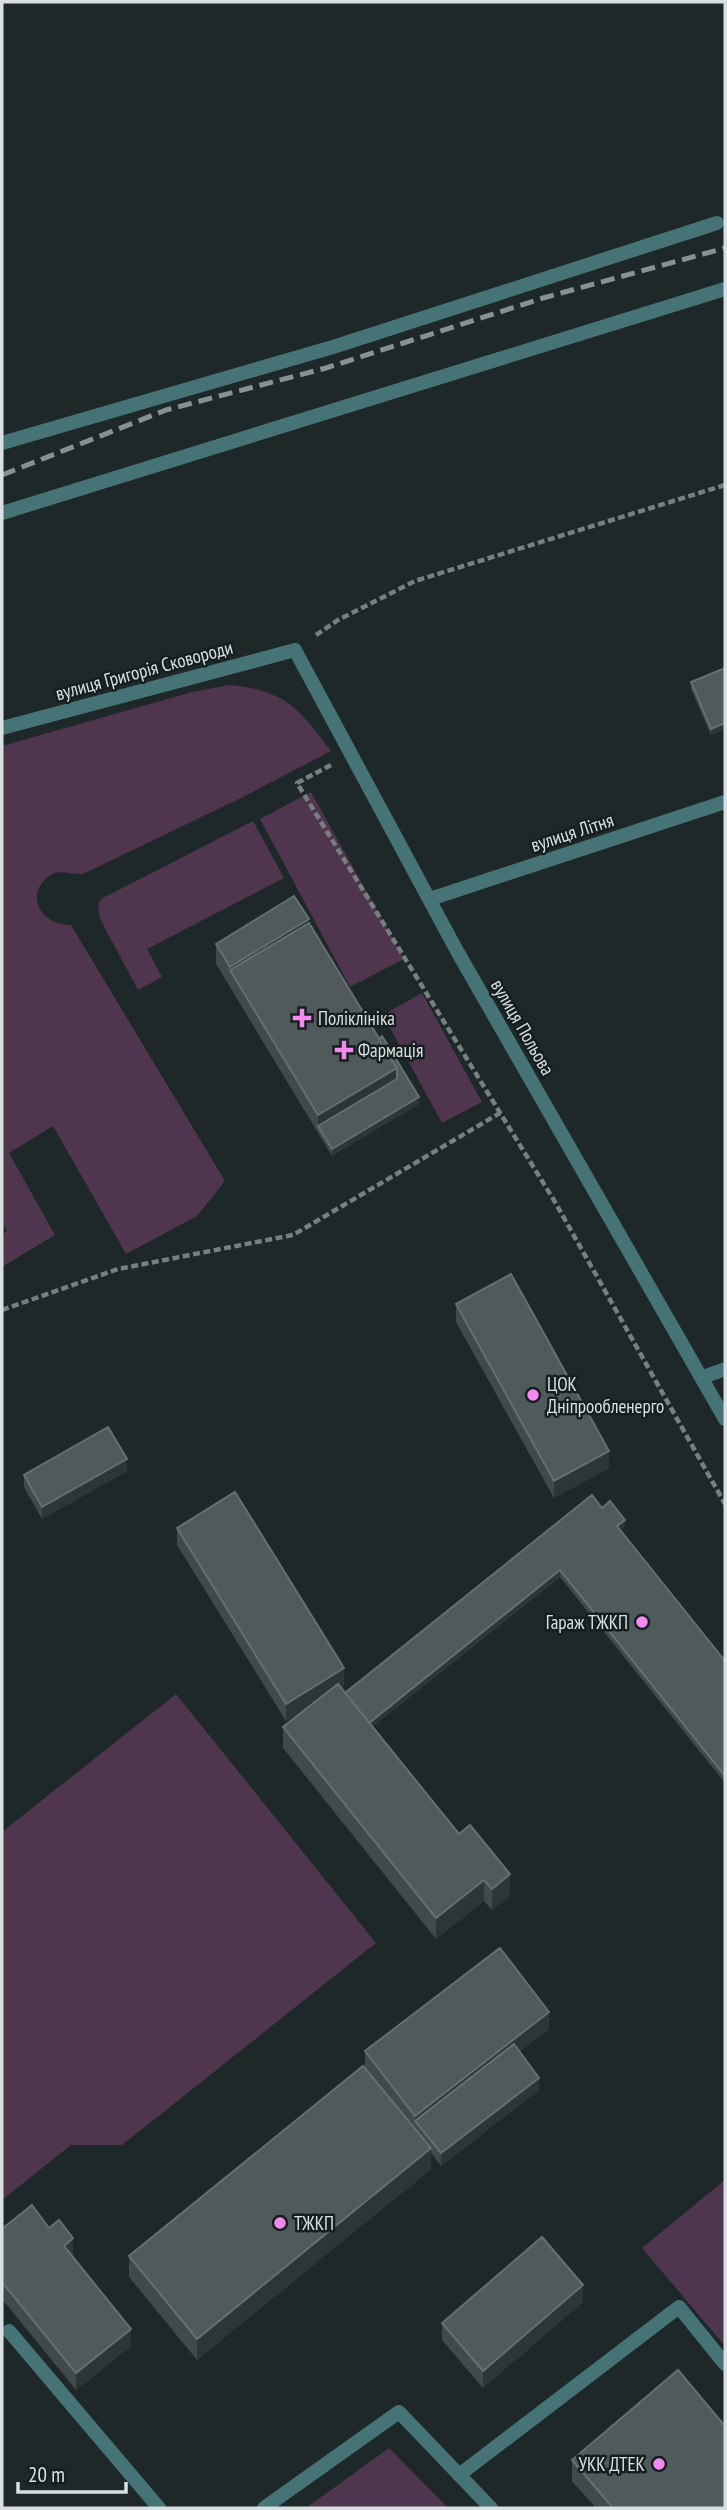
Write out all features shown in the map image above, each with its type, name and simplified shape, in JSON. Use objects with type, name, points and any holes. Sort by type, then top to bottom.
[{"type":"street","points":[[2,443],[333,347],[717,223]]},
{"type":"street","points":[[2,513],[725,289]]},
{"type":"street","name":"вулиця Григорія Сковороди","points":[[2,728],[295,650]]},
{"type":"street","name":"вулиця Польова","points":[[295,650],[464,963],[725,1419]]},
{"type":"street","name":"вулиця Літня","points":[[430,899],[725,802]]},
{"type":"street","points":[[703,1377],[725,1369]]},
{"type":"street","points":[[459,2475],[679,2307],[725,2364]]},
{"type":"street","points":[[9,2331],[159,2508]]},
{"type":"street","points":[[264,2508],[399,2412],[491,2508]]},
{"type":"path","points":[[295,650],[338,620],[415,581],[725,485]]},
{"type":"path","points":[[337,762],[297,783],[555,1202],[725,1504]]},
{"type":"path","points":[[2,1310],[118,1269],[293,1235],[500,1113]]},
{"type":"shaded area","points":[[229,685],[264,691],[289,704],[309,723],[331,751],[241,798],[83,874],[63,872],[51,875],[38,890],[37,898],[43,914],[60,924],[71,925],[225,1181],[197,1216],[126,1254],[53,1126],[9,1153],[55,1235],[2,1267],[2,1235],[7,1231],[2,1221],[2,746],[192,692]]},
{"type":"shaded area","points":[[311,792],[404,959],[350,987],[260,819]]},
{"type":"shaded area","points":[[253,821],[284,878],[147,949],[162,977],[138,990],[100,919],[98,905],[101,899]]},
{"type":"shaded area","points":[[422,993],[482,1102],[442,1123],[383,1015]]},
{"type":"shaded area","points":[[176,1694],[376,1943],[122,2145],[71,2145],[2,2200],[2,1832]]},
{"type":"shaded area","points":[[725,2180],[725,2346],[642,2248]]},
{"type":"shaded area","points":[[389,2448],[448,2508],[306,2508]]},
{"type":"building","points":[[725,668],[725,723],[711,729],[691,682]]},
{"type":"building","points":[[294,896],[309,919],[230,967],[216,944]]},
{"type":"building","name":"Поліклініка","points":[[309,923],[397,1068],[318,1115],[230,970]]},
{"type":"building","points":[[382,1036],[419,1097],[332,1149],[318,1126],[397,1079],[397,1068],[379,1039]]},
{"type":"building","name":"ЦОК Дніпрообленерго","points":[[511,1274],[609,1451],[554,1481],[456,1304]]},
{"type":"building","points":[[108,1427],[127,1459],[42,1507],[24,1475]]},
{"type":"building","points":[[235,1492],[344,1668],[286,1704],[177,1528]]},
{"type":"building","name":"Гараж ТЖКП","points":[[592,1495],[602,1508],[610,1501],[625,1520],[617,1526],[725,1661],[725,1776],[560,1570],[369,1723],[345,1693]]},
{"type":"building","points":[[338,1684],[459,1834],[470,1825],[510,1874],[492,1889],[484,1880],[436,1918],[283,1727]]},
{"type":"building","points":[[500,1948],[549,2012],[415,2116],[365,2051]]},
{"type":"building","points":[[514,2044],[539,2078],[441,2153],[415,2121]]},
{"type":"building","name":"ТЖКП","points":[[363,2066],[431,2148],[197,2339],[129,2256]]},
{"type":"building","points":[[32,2205],[49,2228],[59,2220],[73,2238],[64,2246],[131,2329],[76,2373],[2,2282],[2,2229]]},
{"type":"building","points":[[542,2237],[583,2285],[483,2371],[442,2323]]},
{"type":"building","name":"УКК ДТЕК","points":[[678,2370],[725,2426],[725,2508],[613,2508],[572,2460]]},
{"type":"railway","points":[[2,475],[166,410],[326,368],[543,298],[725,248]]},
{"type":"place","name":"Поліклініка","points":[[302,1018]]},
{"type":"place","name":"Фармація","points":[[344,1050]]},
{"type":"place","name":"ЦОК Дніпрообленерго","points":[[533,1395]]},
{"type":"place","name":"Гараж ТЖКП","points":[[642,1622]]},
{"type":"place","name":"ТЖКП","points":[[280,2223]]},
{"type":"place","name":"УКК ДТЕК","points":[[659,2464]]}]
